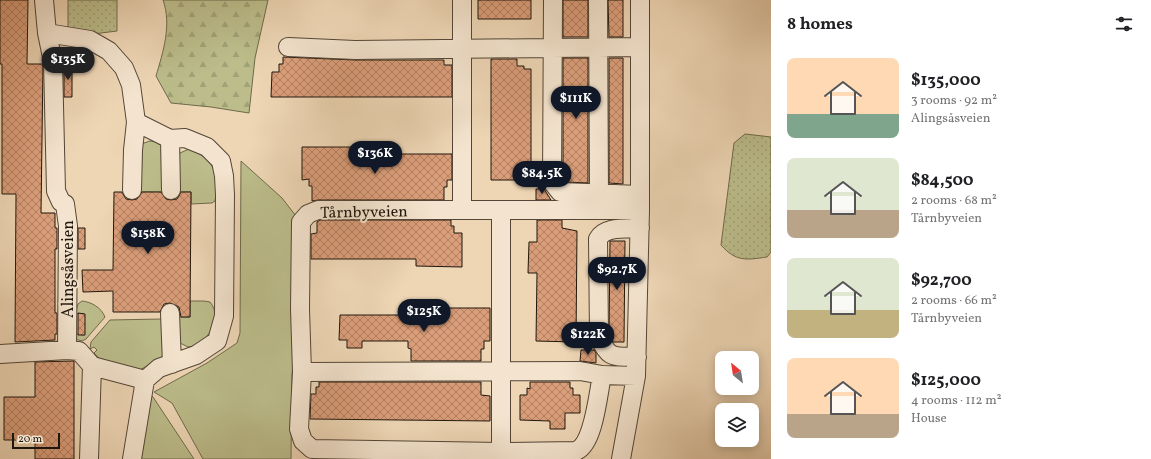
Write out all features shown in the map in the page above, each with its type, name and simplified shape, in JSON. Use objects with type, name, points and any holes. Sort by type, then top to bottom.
[{"type":"street","name":"Alingsåsveien","points":[[44,0],[47,33],[54,62],[56,191],[61,202],[65,204],[68,226],[67,350]]},
{"type":"street","points":[[462,0],[464,49],[462,210]]},
{"type":"street","points":[[553,0],[552,182],[560,192],[599,193],[640,202]]},
{"type":"street","points":[[598,0],[599,193]]},
{"type":"street","points":[[620,459],[636,376],[637,357],[640,228],[640,0]]},
{"type":"street","points":[[47,33],[90,40],[101,45],[117,58],[124,68],[131,85],[136,122],[133,150],[132,190]]},
{"type":"street","points":[[288,47],[355,50],[639,47]]},
{"type":"street","points":[[132,459],[145,380],[159,368],[196,355],[217,341],[224,316],[225,195],[224,176],[221,161],[207,147],[185,138],[170,139],[136,122]]},
{"type":"street","points":[[170,139],[172,190]]},
{"type":"street","name":"Tårnbyveien","points":[[602,375],[590,434],[580,450],[570,452],[501,452],[312,449],[303,441],[299,429],[302,372],[300,309],[301,222],[308,214],[318,210],[501,210],[640,202]]},
{"type":"street","points":[[501,210],[501,452]]},
{"type":"street","points":[[637,357],[613,356],[605,351],[599,337],[598,240],[601,234],[608,230],[640,228]]},
{"type":"street","points":[[170,313],[172,364]]},
{"type":"street","points":[[0,354],[67,350],[79,351],[92,366],[145,380]]},
{"type":"street","points":[[89,459],[92,366]]},
{"type":"street","points":[[302,372],[580,371],[602,375],[636,376]]},
{"type":"green space","points":[[68,0],[117,0],[117,31],[93,34],[68,29]]},
{"type":"green space","points":[[163,0],[268,0],[255,58],[249,113],[171,103],[156,76],[164,48],[167,29],[166,9]]},
{"type":"green space","points":[[745,134],[771,137],[771,252],[767,257],[753,259],[737,257],[726,251],[721,245],[734,143]]},
{"type":"green space","points":[[150,141],[156,142],[163,147],[166,192],[138,192],[140,148],[144,143]]},
{"type":"green space","points":[[189,149],[198,153],[210,163],[216,175],[217,183],[215,201],[212,203],[191,204],[191,192],[178,192],[178,158],[180,153]]},
{"type":"green space","points":[[241,161],[282,198],[296,216],[300,278],[292,375],[291,459],[203,459],[172,403],[154,392],[207,363],[237,343],[240,333]]},
{"type":"green space","points":[[82,301],[101,310],[105,317],[86,339],[82,341],[75,339],[75,334],[84,335],[84,314],[75,314],[78,304]]},
{"type":"green space","points":[[190,301],[210,302],[214,308],[215,316],[214,323],[207,337],[201,342],[188,347],[180,343],[177,317],[190,317]]},
{"type":"green space","points":[[162,319],[163,356],[140,370],[100,359],[94,353],[97,350],[94,347],[90,349],[91,342],[110,320]]},
{"type":"green space","points":[[151,395],[153,397],[194,459],[136,459]]},
{"type":"building","points":[[0,0],[28,0],[27,64],[43,64],[41,213],[55,213],[55,228],[57,228],[57,249],[55,249],[55,313],[57,313],[57,334],[55,334],[55,340],[15,342],[16,194],[2,194],[2,64],[0,64]]},
{"type":"building","points":[[478,0],[531,0],[531,19],[478,19]]},
{"type":"building","points":[[563,0],[588,0],[588,37],[563,37]]},
{"type":"building","points":[[608,0],[623,0],[623,37],[609,37]]},
{"type":"building","points":[[283,57],[355,60],[444,60],[444,65],[452,65],[452,97],[271,97],[272,72],[279,72],[279,64],[283,64]]},
{"type":"building","points":[[563,58],[588,58],[588,183],[565,182],[563,178]]},
{"type":"building","points":[[609,58],[623,58],[623,184],[609,183]]},
{"type":"building","points":[[491,59],[517,59],[517,66],[524,66],[524,69],[531,69],[531,180],[491,180]]},
{"type":"building","points":[[64,65],[72,65],[72,97],[64,97]]},
{"type":"building","points":[[302,147],[363,147],[363,154],[452,154],[452,180],[447,180],[447,187],[444,187],[444,200],[312,201],[312,186],[309,186],[309,179],[302,180]]},
{"type":"building","points":[[536,189],[544,189],[551,200],[536,200]]},
{"type":"building","points":[[114,192],[122,192],[126,199],[132,200],[137,199],[142,192],[161,192],[166,199],[171,200],[177,199],[181,192],[191,192],[190,317],[181,317],[179,307],[170,303],[164,304],[160,312],[113,312],[113,291],[83,292],[82,270],[113,270]]},
{"type":"building","points":[[320,220],[451,220],[451,226],[454,226],[454,233],[462,233],[462,267],[416,266],[416,259],[311,259],[311,234],[317,233],[317,222]]},
{"type":"building","points":[[537,220],[562,220],[562,228],[577,231],[576,342],[536,341],[537,273],[528,273],[529,242],[537,242]]},
{"type":"building","points":[[78,228],[85,228],[85,249],[78,249]]},
{"type":"building","points":[[610,241],[625,241],[624,342],[613,342],[609,335]]},
{"type":"building","points":[[400,307],[415,308],[415,316],[446,316],[447,308],[490,308],[490,341],[484,341],[484,349],[481,349],[481,361],[411,361],[411,349],[408,348],[408,341],[362,341],[362,348],[347,348],[347,340],[339,340],[340,315],[400,315]]},
{"type":"building","points":[[78,313],[85,314],[85,335],[78,335]]},
{"type":"building","points":[[581,350],[594,350],[596,353],[596,363],[580,361]]},
{"type":"building","points":[[74,361],[74,459],[35,459],[35,440],[4,440],[4,397],[35,397],[35,362]]},
{"type":"building","points":[[319,382],[481,382],[481,395],[490,396],[490,421],[310,419],[311,394],[316,394],[316,387],[319,387]]},
{"type":"building","points":[[530,382],[570,382],[570,388],[573,388],[573,395],[580,395],[580,413],[565,413],[565,429],[550,429],[550,421],[520,420],[520,395],[527,395],[527,388],[530,389]]}]
